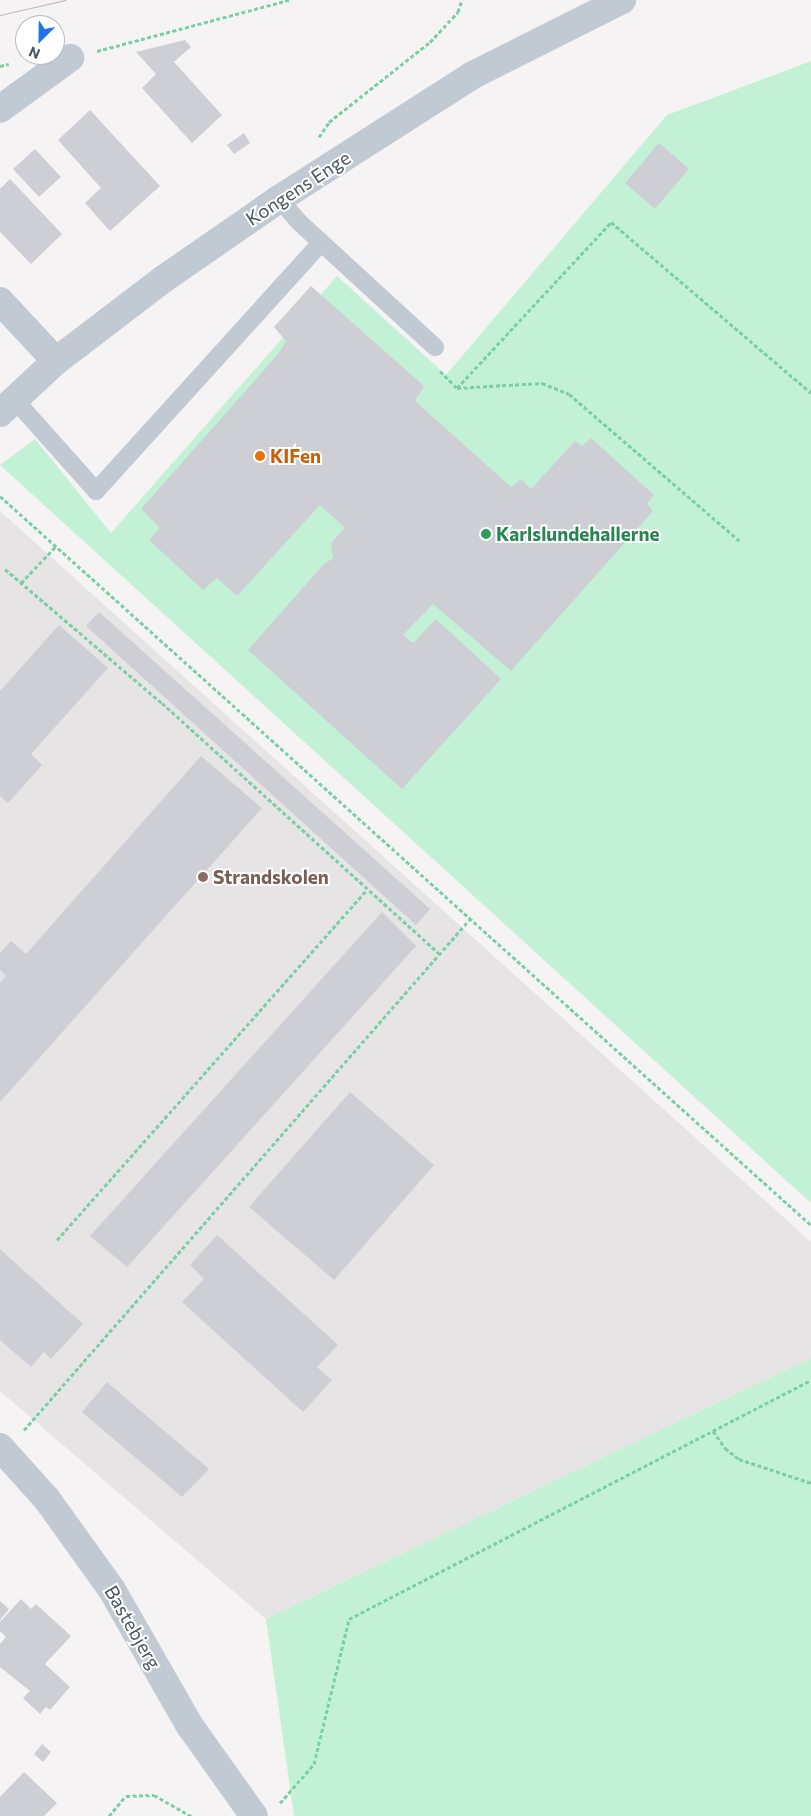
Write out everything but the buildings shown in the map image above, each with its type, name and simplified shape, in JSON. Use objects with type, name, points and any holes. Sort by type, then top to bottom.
[{"type":"street","name":"Kongens Enge","points":[[7,406],[56,361],[165,278],[279,199],[473,75],[622,0]]},
{"type":"street","points":[[0,109],[70,58]]},
{"type":"street","points":[[0,301],[56,361]]},
{"type":"street","name":"Bastebjerg","points":[[2,1449],[46,1498],[112,1590],[190,1726],[266,1813]]},
{"type":"lane","points":[[279,199],[321,243],[435,347]]},
{"type":"lane","points":[[7,406],[96,491],[321,243]]},
{"type":"path","points":[[70,58],[289,0]]},
{"type":"path","points":[[314,145],[329,122],[430,42],[458,12],[462,0]]},
{"type":"path","points":[[457,388],[611,222],[811,393]]},
{"type":"path","points":[[435,347],[432,362],[457,388],[542,383],[569,394],[740,542]]},
{"type":"path","points":[[0,496],[469,920],[811,1225]]},
{"type":"path","points":[[21,583],[56,546]]},
{"type":"path","points":[[4,569],[162,703],[439,953]]},
{"type":"path","points":[[57,1240],[367,890]]},
{"type":"path","points":[[2,1449],[133,1308],[469,920]]},
{"type":"path","points":[[266,1813],[280,1802],[314,1764],[349,1619],[811,1380]]},
{"type":"path","points":[[713,1431],[726,1448],[739,1459],[811,1483]]},
{"type":"path","points":[[108,1816],[126,1796],[154,1795],[191,1816]]},
{"type":"shaded area","name":"Strandskolen","points":[[0,511],[811,1242],[811,1358],[266,1619],[0,1391]]},
{"type":"green space","points":[[811,61],[811,1203],[0,465],[35,439],[111,533],[337,276],[446,375],[667,115]]},
{"type":"green space","points":[[811,1358],[811,1816],[294,1816],[266,1619]]},
{"type":"tram line","points":[[0,15],[65,0]]},
{"type":"place","name":"KIFen","points":[[260,456]]},
{"type":"place","name":"Karlslundehallerne","points":[[486,534]]},
{"type":"place","name":"Strandskolen","points":[[203,877]]}]
